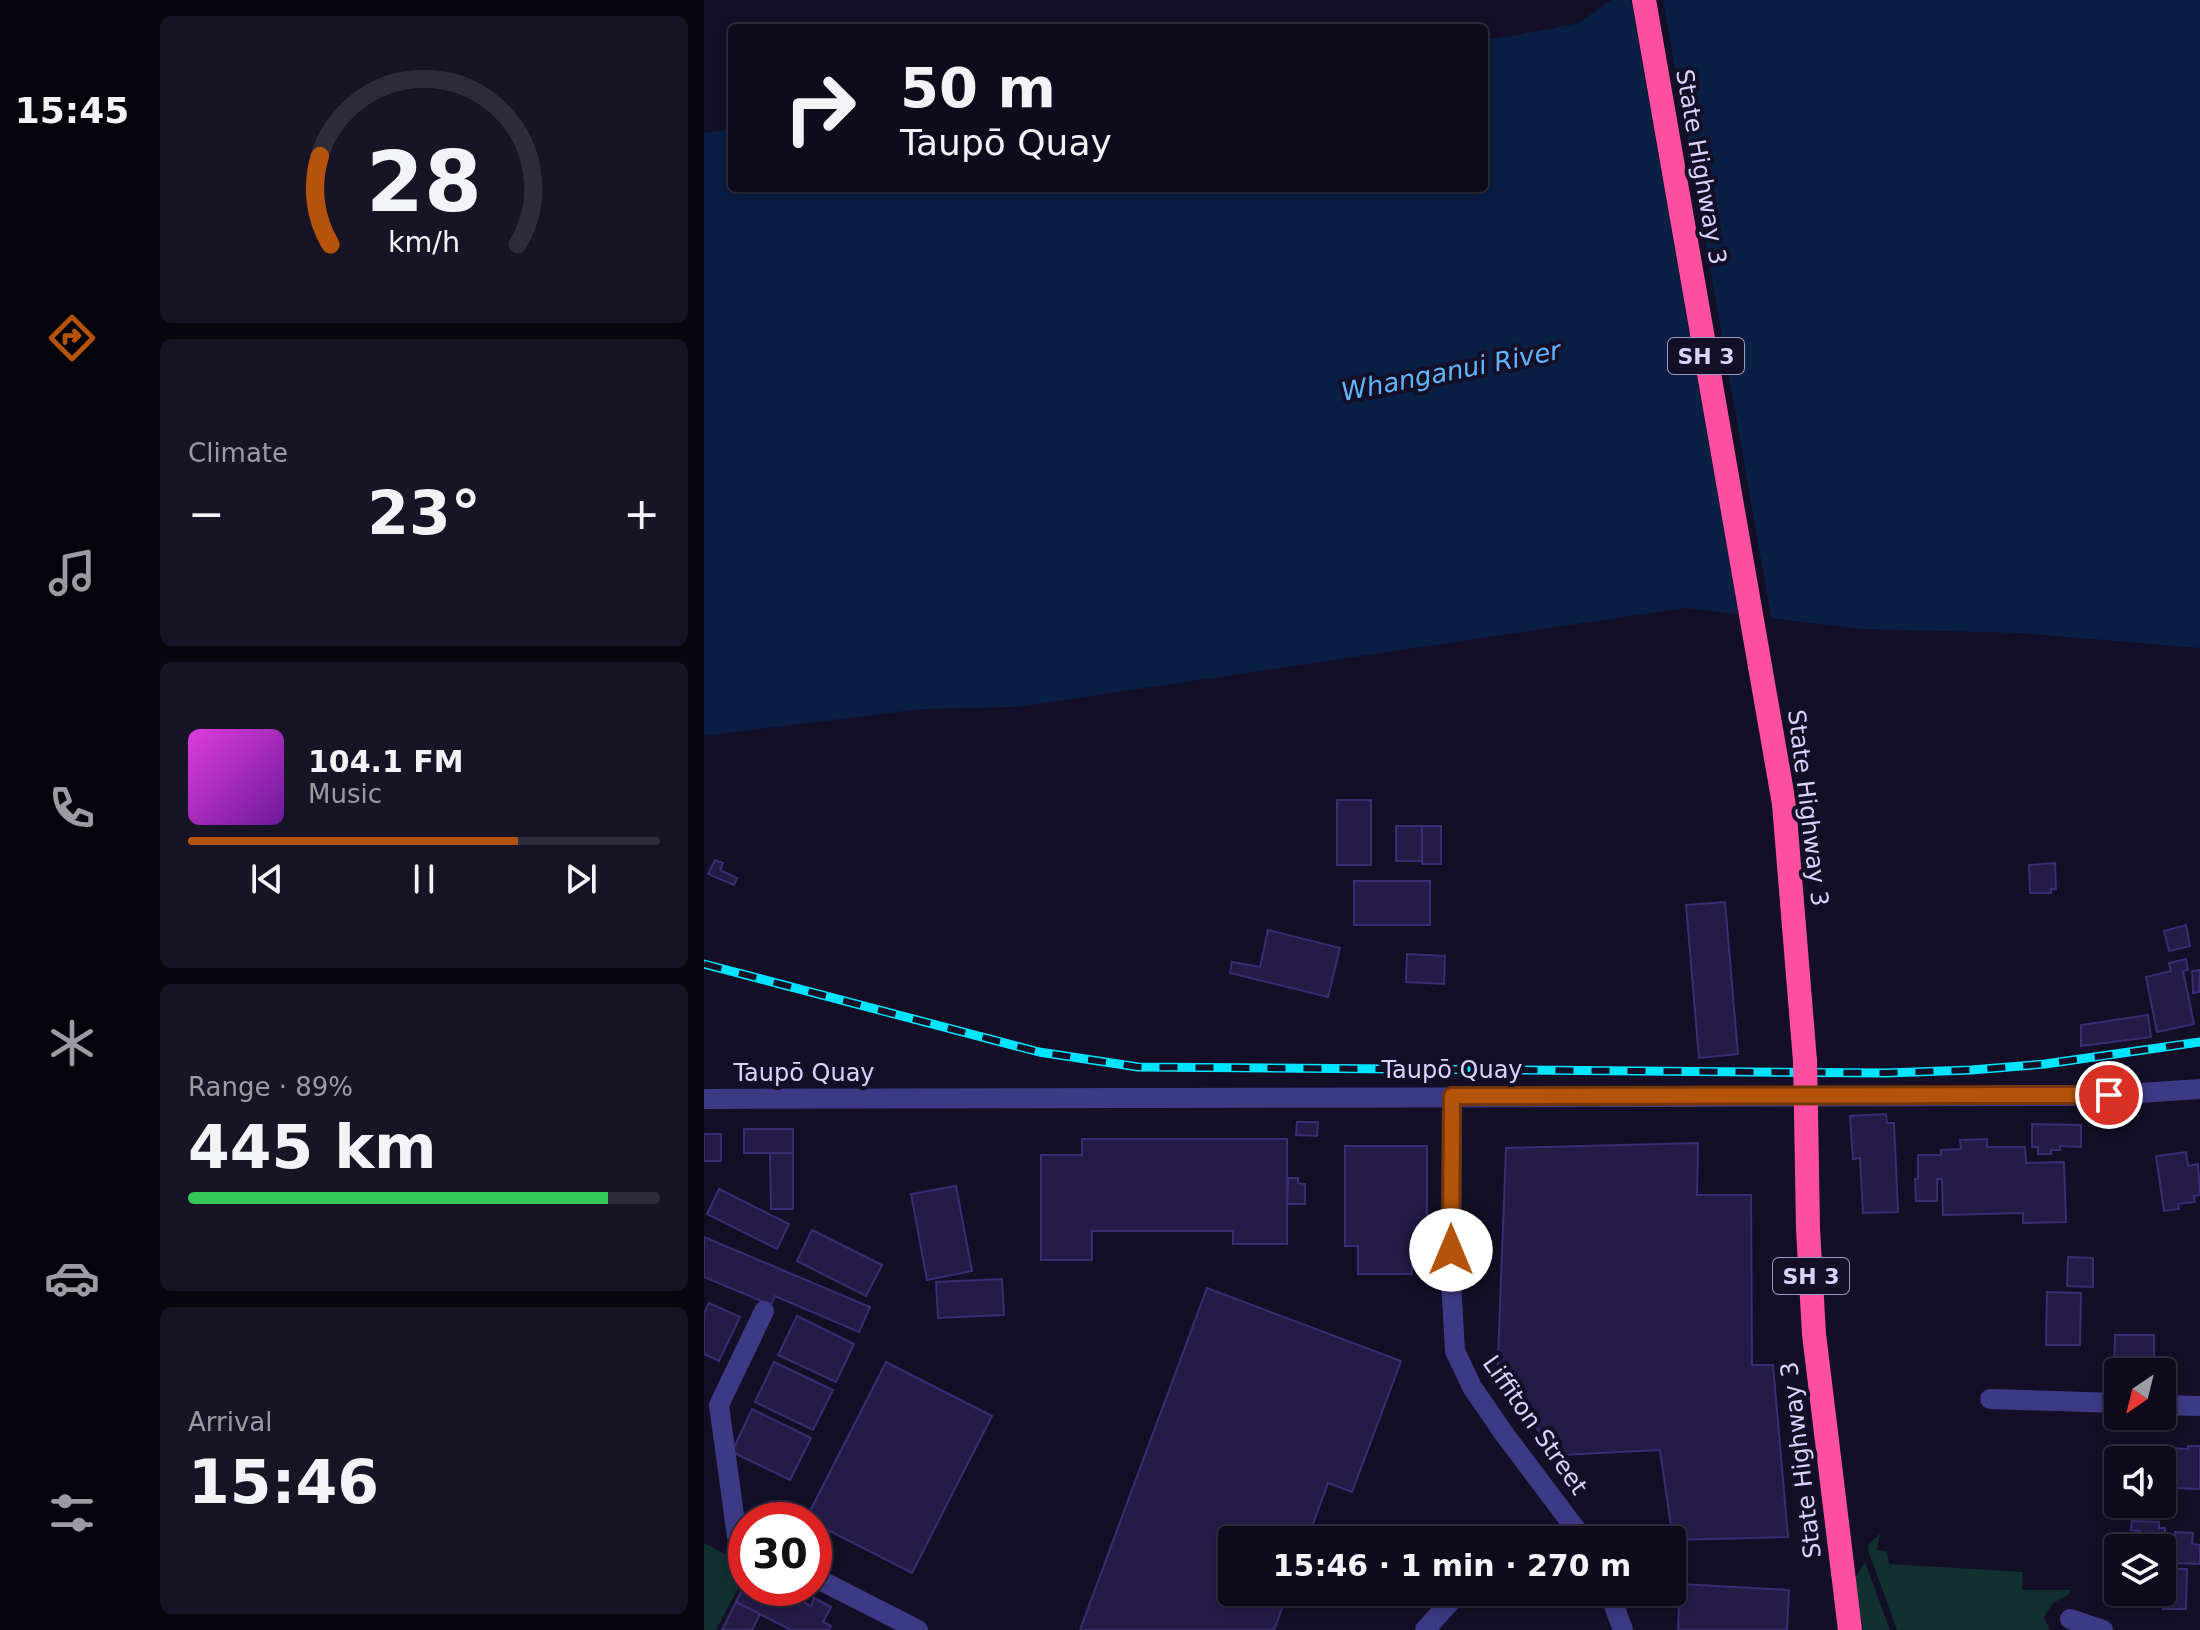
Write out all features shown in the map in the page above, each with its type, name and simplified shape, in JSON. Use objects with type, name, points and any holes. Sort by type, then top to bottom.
[{"type":"highway","name":"State Highway 3","points":[[1644,0],[1784,804],[1805,1061],[1808,1229],[1814,1334],[1850,1630]]},
{"type":"street","name":"Taupō Quay","points":[[704,1099],[2068,1096],[2200,1089]]},
{"type":"street","name":"Liffiton Street","points":[[1452,1096],[1451,1281],[1455,1351],[1472,1387],[1568,1526]]},
{"type":"street","points":[[731,1502],[712,1401],[764,1311]]},
{"type":"street","points":[[1990,1399],[2104,1403]]},
{"type":"street","points":[[2176,1405],[2200,1406]]},
{"type":"street","points":[[832,1586],[918,1630]]},
{"type":"street","points":[[1425,1630],[1446,1606]]},
{"type":"street","points":[[1614,1606],[1623,1630]]},
{"type":"street","points":[[2070,1619],[2103,1630]]},
{"type":"green space","points":[[1880,1534],[1877,1550],[1887,1551],[1889,1564],[2023,1572],[2022,1590],[2071,1590],[2053,1603],[2044,1617],[2050,1630],[1897,1630],[1869,1553],[1868,1545]]},
{"type":"green space","points":[[704,1543],[728,1556],[729,1606],[716,1630],[704,1630]]},
{"type":"green space","points":[[1865,1562],[1890,1630],[1863,1630],[1854,1580]]},
{"type":"water","name":"Whanganui River","points":[[1611,0],[2200,0],[2200,648],[2020,633],[1863,629],[1685,608],[1017,707],[922,709],[704,736],[704,133],[728,130],[728,192],[1488,192],[1488,39],[1579,23]]},
{"type":"pier","points":[[1631,0],[1663,0],[1772,622],[1739,618]]},
{"type":"building","points":[[1337,800],[1371,800],[1371,865],[1337,865]]},
{"type":"building","points":[[1396,826],[1422,826],[1422,861],[1396,861]]},
{"type":"building","points":[[1422,826],[1441,826],[1441,864],[1422,864]]},
{"type":"building","points":[[715,860],[723,863],[720,870],[737,878],[734,885],[708,874]]},
{"type":"building","points":[[2055,863],[2056,889],[2051,889],[2051,893],[2030,893],[2029,865]]},
{"type":"building","points":[[1354,881],[1430,881],[1430,925],[1354,925]]},
{"type":"building","points":[[1725,902],[1738,1054],[1699,1058],[1686,905]]},
{"type":"building","points":[[2186,925],[2190,946],[2169,951],[2164,931]]},
{"type":"building","points":[[1268,930],[1340,948],[1328,997],[1230,973],[1232,962],[1260,967]]},
{"type":"building","points":[[1407,954],[1445,956],[1444,984],[1406,982]]},
{"type":"building","points":[[2186,959],[2188,970],[2183,971],[2194,1024],[2157,1032],[2146,977],[2171,971],[2169,963]]},
{"type":"building","points":[[2200,970],[2199,992],[2193,993],[2192,971]]},
{"type":"building","points":[[2148,1015],[2151,1037],[2081,1046],[2081,1025]]},
{"type":"building","points":[[1886,1114],[1887,1123],[1894,1123],[1898,1212],[1863,1213],[1860,1158],[1853,1159],[1850,1116]]},
{"type":"building","points":[[1297,1122],[1318,1122],[1317,1136],[1296,1135]]},
{"type":"building","points":[[2032,1124],[2081,1125],[2081,1147],[2060,1146],[2060,1150],[2051,1150],[2051,1154],[2038,1154],[2038,1147],[2032,1147]]},
{"type":"building","points":[[744,1129],[793,1129],[793,1153],[744,1153]]},
{"type":"building","points":[[704,1134],[721,1134],[721,1161],[704,1161]]},
{"type":"building","points":[[1082,1139],[1287,1139],[1287,1244],[1233,1244],[1233,1231],[1092,1231],[1092,1260],[1041,1260],[1041,1155],[1082,1155]]},
{"type":"building","points":[[1987,1139],[1987,1147],[2025,1147],[2026,1163],[2064,1162],[2066,1222],[2023,1223],[2023,1213],[1943,1215],[1942,1179],[1937,1179],[1937,1201],[1916,1201],[1918,1155],[1941,1155],[1941,1150],[1961,1149],[1960,1140]]},
{"type":"building","points":[[1698,1143],[1697,1195],[1751,1195],[1752,1365],[1773,1365],[1788,1537],[1686,1540],[1686,1526],[1671,1526],[1660,1450],[1561,1455],[1497,1384],[1506,1148]]},
{"type":"building","points":[[1345,1146],[1427,1146],[1427,1253],[1412,1254],[1412,1274],[1358,1274],[1358,1246],[1345,1246]]},
{"type":"building","points":[[2186,1152],[2188,1166],[2198,1164],[2200,1195],[2194,1196],[2195,1202],[2178,1204],[2179,1209],[2164,1211],[2156,1156]]},
{"type":"building","points":[[770,1153],[793,1153],[793,1209],[771,1209]]},
{"type":"building","points":[[1288,1178],[1298,1178],[1298,1183],[1305,1184],[1305,1204],[1287,1204]]},
{"type":"building","points":[[956,1186],[972,1271],[927,1280],[911,1194]]},
{"type":"building","points":[[719,1189],[789,1224],[777,1249],[707,1214]]},
{"type":"building","points":[[812,1230],[882,1265],[866,1296],[797,1261]]},
{"type":"building","points":[[704,1237],[870,1307],[859,1332],[775,1296],[771,1305],[704,1277]]},
{"type":"building","points":[[2068,1257],[2093,1258],[2093,1287],[2067,1286]]},
{"type":"building","points":[[1002,1279],[1004,1315],[938,1318],[936,1282]]},
{"type":"building","points":[[1207,1288],[1401,1361],[1352,1492],[1328,1483],[1312,1526],[1218,1526],[1218,1606],[1283,1606],[1274,1630],[1080,1630]]},
{"type":"building","points":[[2047,1292],[2081,1293],[2080,1345],[2046,1345]]},
{"type":"building","points":[[709,1303],[740,1317],[719,1361],[704,1354],[704,1313]]},
{"type":"building","points":[[797,1316],[854,1344],[836,1382],[778,1355]]},
{"type":"building","points":[[2115,1335],[2154,1335],[2154,1358],[2114,1358]]},
{"type":"building","points":[[774,1362],[833,1390],[813,1430],[755,1402]]},
{"type":"building","points":[[886,1362],[992,1416],[912,1573],[832,1532],[832,1502],[815,1502]]},
{"type":"building","points":[[752,1409],[811,1438],[790,1480],[732,1452]]},
{"type":"building","points":[[2188,1446],[2200,1446],[2200,1489],[2176,1488],[2176,1448],[2188,1449]]},
{"type":"building","points":[[2132,1521],[2159,1522],[2159,1528],[2165,1528],[2165,1534],[2139,1534],[2140,1531],[2131,1530]]},
{"type":"building","points":[[2193,1533],[2192,1544],[2200,1545],[2200,1564],[2176,1563],[2175,1534]]},
{"type":"building","points":[[2176,1569],[2187,1569],[2186,1609],[2163,1609],[2163,1606],[2176,1606]]},
{"type":"building","points":[[1686,1584],[1789,1590],[1787,1630],[1678,1630],[1679,1606],[1686,1606]]},
{"type":"building","points":[[734,1606],[744,1606],[760,1614],[752,1630],[722,1630]]},
{"type":"building","points":[[744,1606],[831,1607],[823,1622],[831,1626],[829,1630],[791,1630]]},
{"type":"railway","points":[[704,964],[1039,1052],[1138,1067],[1886,1073],[2045,1064],[2200,1042]]},
{"type":"route","points":[[1451,1250],[1452,1096],[2109,1095]]}]
